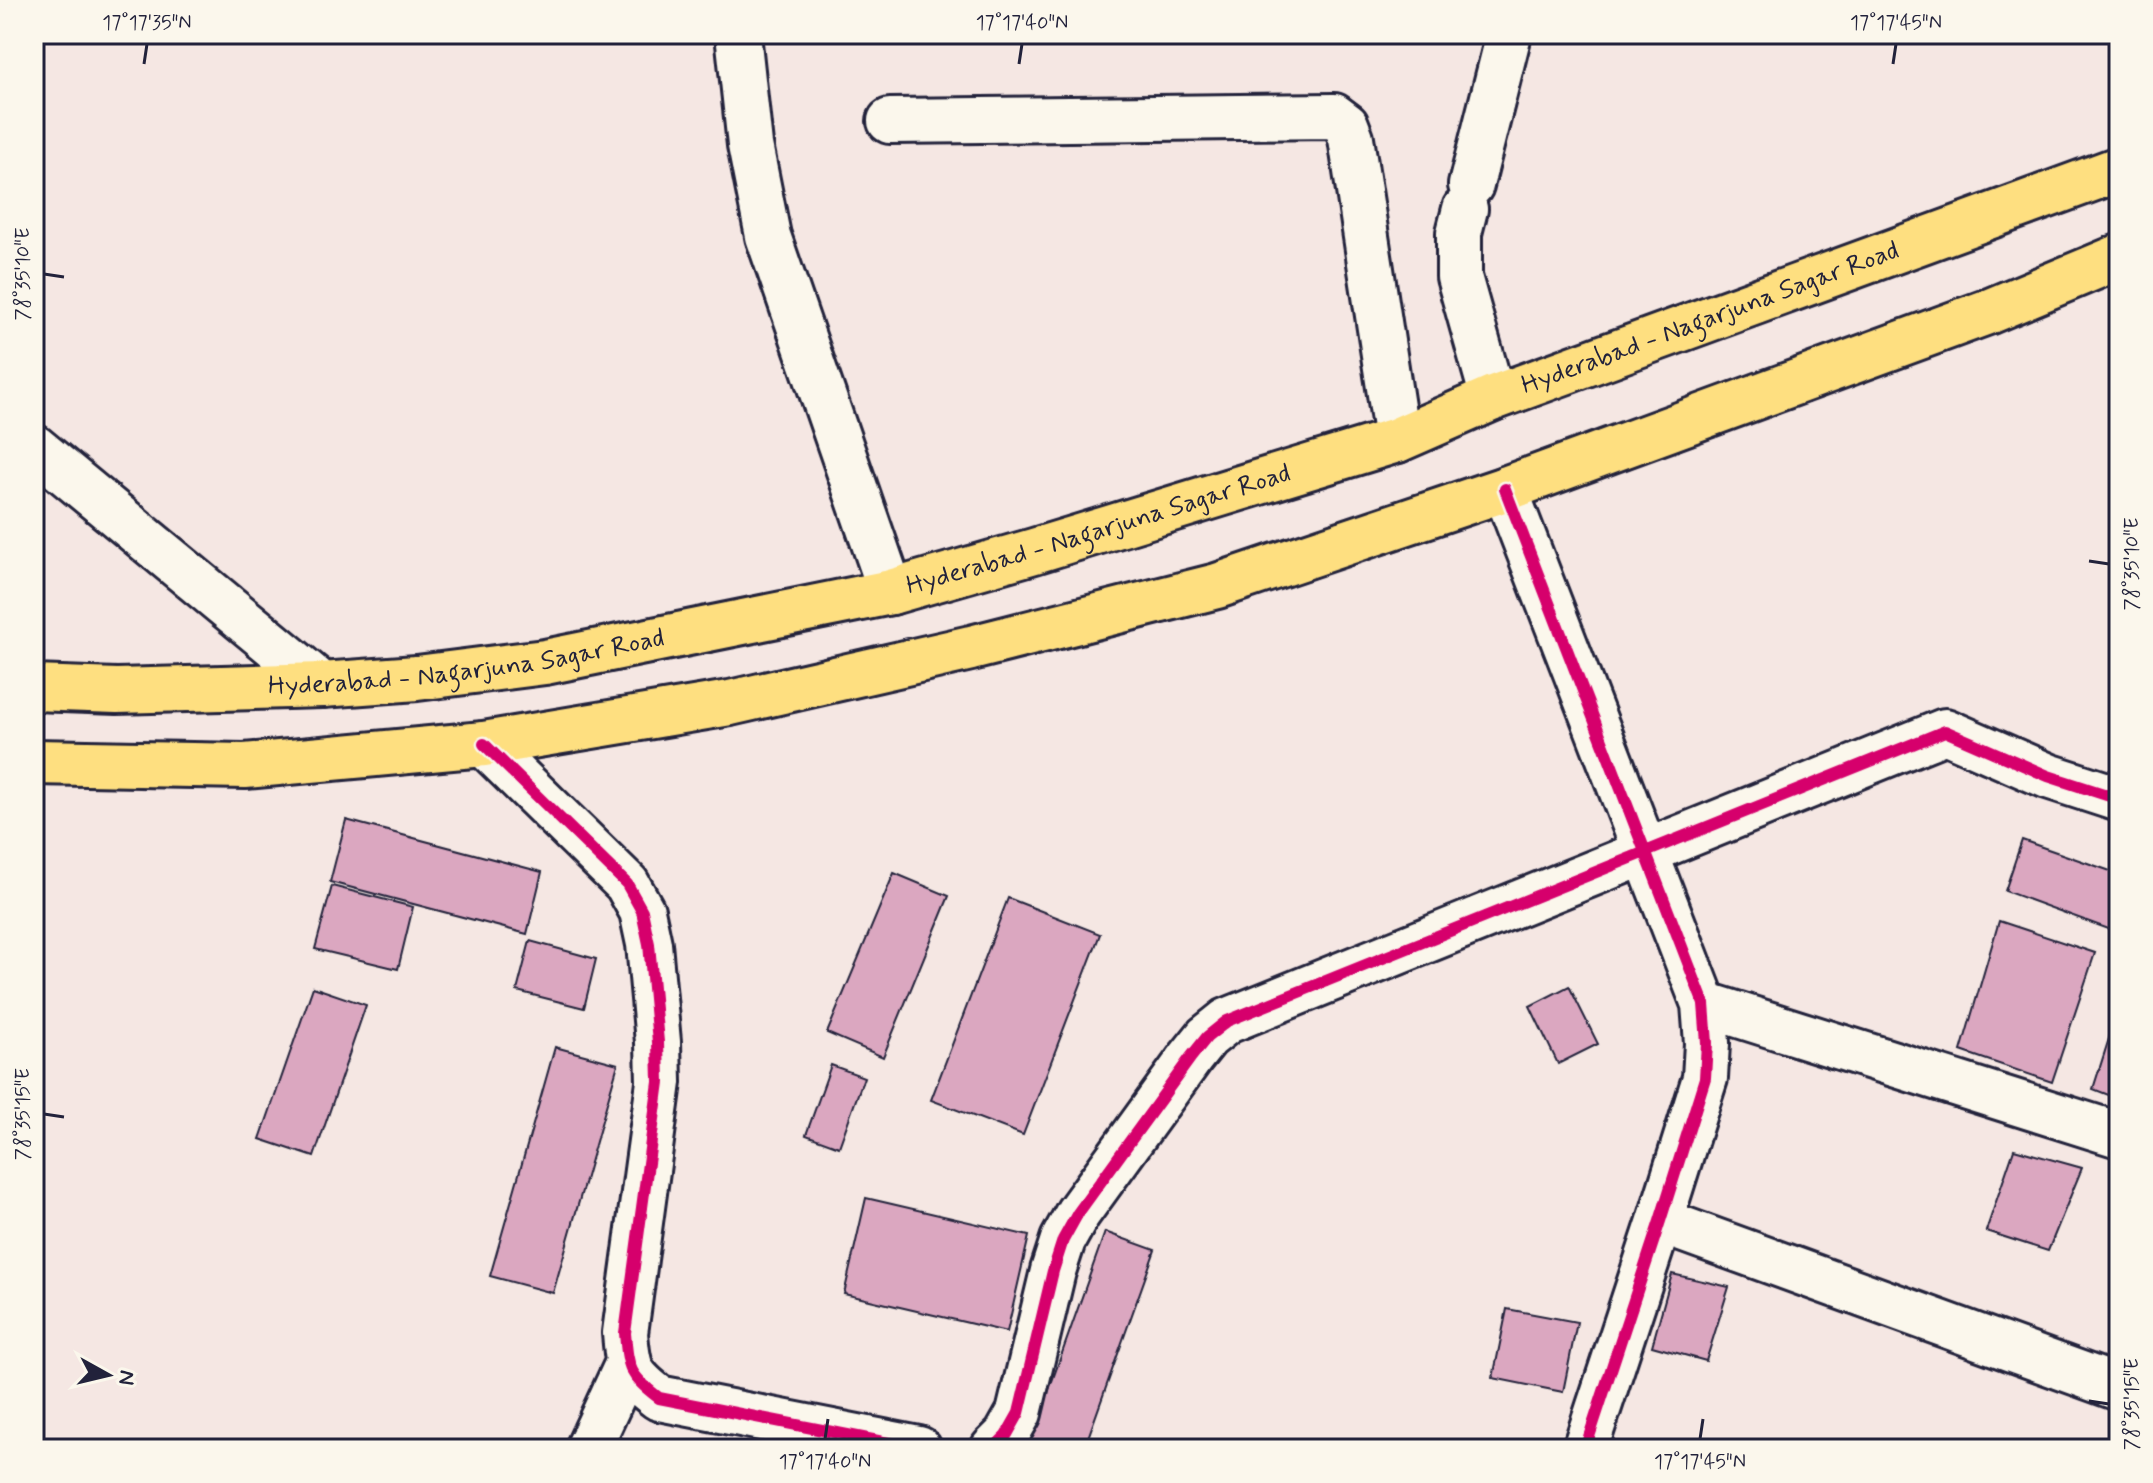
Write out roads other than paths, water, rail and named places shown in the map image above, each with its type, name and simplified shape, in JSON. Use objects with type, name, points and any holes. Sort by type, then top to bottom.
[{"type":"main road","name":"Hyderabad - Nagarjuna Sagar Road","points":[[34,688],[117,691],[322,685],[417,678],[545,662],[891,592],[1397,440],[1493,398],[2119,169]]},
{"type":"main road","points":[[34,762],[245,766],[484,744],[730,703],[1065,625],[1217,586],[1505,489],[1990,311],[2119,257]]},
{"type":"street","points":[[738,34],[750,145],[768,236],[891,592]]},
{"type":"street","points":[[1493,398],[1459,277],[1459,233],[1509,34]]},
{"type":"street","points":[[890,121],[1334,116],[1346,125],[1351,138],[1397,440]]},
{"type":"street","points":[[34,447],[322,685]]},
{"type":"street","points":[[1505,489],[1704,1004],[1707,1043],[1705,1078],[1660,1221],[1598,1446]]},
{"type":"street","points":[[993,1449],[1006,1436],[1019,1413],[1063,1240],[1078,1213],[1207,1037],[1227,1021],[1945,731],[2048,776],[2119,799]]},
{"type":"street","points":[[484,744],[627,884],[642,911],[651,958],[659,1082],[625,1333],[627,1365],[588,1449]]},
{"type":"street","points":[[1704,1004],[2119,1135]]},
{"type":"street","points":[[1660,1221],[2119,1388]]},
{"type":"street","points":[[627,1365],[643,1386],[659,1398],[919,1449]]}]
